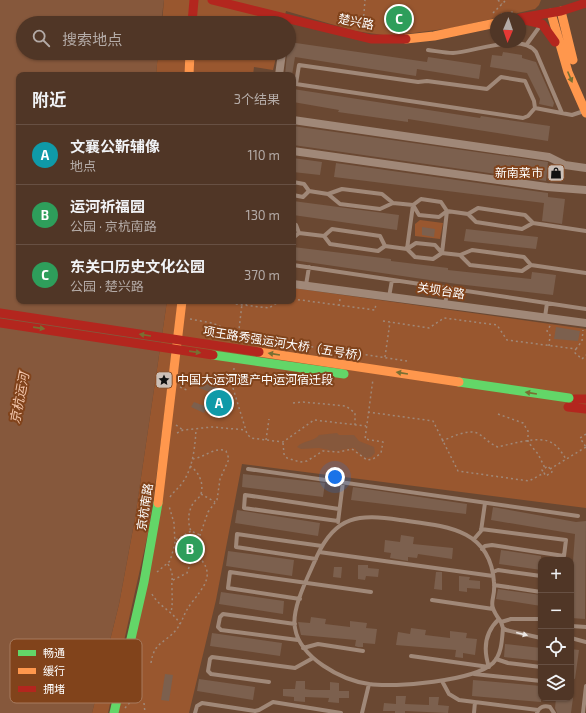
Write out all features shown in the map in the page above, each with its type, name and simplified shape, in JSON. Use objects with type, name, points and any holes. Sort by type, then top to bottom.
[{"type":"main road","points":[[193,16],[194,0]]},
{"type":"main road","name":"楚兴路","points":[[212,0],[269,16]]},
{"type":"main road","points":[[558,0],[556,12],[568,60],[586,112]]},
{"type":"main road","points":[[526,17],[541,19],[556,12],[586,3]]},
{"type":"main road","points":[[568,60],[568,25],[574,14],[586,3]]},
{"type":"main road","points":[[541,19],[568,60],[586,95]]},
{"type":"main road","name":"楚兴路","points":[[296,23],[362,37],[398,40],[429,37],[490,24]]},
{"type":"main road","points":[[189,72],[190,60]]},
{"type":"main road","name":"京杭南路","points":[[132,639],[162,479],[172,375],[182,304]]},
{"type":"main road","name":"项王路秀强运河大桥（五号桥）","points":[[0,313],[572,403]]},
{"type":"main road","name":"项王路秀强运河大桥（五号桥）","points":[[0,323],[572,403]]},
{"type":"main road","points":[[572,403],[586,400]]},
{"type":"main road","points":[[572,403],[586,410]]},
{"type":"street","points":[[279,72],[281,60]]},
{"type":"street","points":[[296,120],[549,157],[565,164],[586,168]]},
{"type":"street","points":[[296,151],[547,187],[586,190]]},
{"type":"street","name":"关坝台路","points":[[296,284],[545,317],[584,326]]},
{"type":"lane","points":[[527,44],[541,19]]},
{"type":"lane","points":[[428,50],[452,53],[488,46],[527,44],[533,46],[562,113]]},
{"type":"lane","points":[[299,65],[418,82],[427,81],[487,89],[501,77],[525,81],[534,101],[535,108],[528,116],[523,118],[296,84],[299,65]]},
{"type":"lane","points":[[535,108],[572,114],[586,112]]},
{"type":"lane","points":[[296,183],[304,184],[309,191],[328,194],[342,189],[382,194],[393,203],[412,206],[419,215],[439,217],[447,211],[468,214],[476,222],[522,229],[533,223]]},
{"type":"lane","points":[[296,196],[303,197],[309,191]]},
{"type":"lane","points":[[328,194],[340,204],[380,209],[393,203]]},
{"type":"lane","points":[[407,249],[412,206],[421,199],[441,202],[447,211],[442,253]]},
{"type":"lane","points":[[468,214],[478,208],[525,215],[533,223],[586,231]]},
{"type":"lane","points":[[296,225],[299,233]]},
{"type":"lane","points":[[324,236],[332,229],[380,236],[385,246]]},
{"type":"lane","points":[[296,236],[299,233],[324,236],[330,244],[378,251],[385,246],[407,249],[415,257],[433,259],[442,253],[460,255],[472,250],[524,257],[531,265],[586,273]]},
{"type":"lane","points":[[407,249],[416,243],[435,245],[442,253]]},
{"type":"lane","points":[[460,255],[470,265],[522,271],[531,265]]},
{"type":"lane","points":[[296,265],[586,309]]},
{"type":"lane","points":[[306,285],[309,267]]},
{"type":"lane","points":[[389,297],[392,280]]},
{"type":"lane","points":[[445,304],[448,288]]},
{"type":"lane","points":[[545,317],[547,303]]},
{"type":"lane","points":[[248,469],[578,516]]},
{"type":"lane","points":[[338,526],[343,482]]},
{"type":"lane","points":[[338,521],[244,508],[245,495],[339,509]]},
{"type":"lane","points":[[474,539],[481,528],[486,503]]},
{"type":"lane","points":[[369,517],[386,518],[449,527],[474,539],[482,549],[493,574],[493,609],[503,628],[496,659],[489,667],[452,680],[369,684],[343,676],[313,658],[303,648],[298,640],[294,624],[300,599],[319,552],[338,526],[351,520],[369,517]]},
{"type":"lane","points":[[481,528],[566,540],[564,556],[492,545],[486,546],[482,549]]},
{"type":"lane","points":[[316,559],[236,547],[237,534],[322,546]]},
{"type":"lane","points":[[319,552],[493,574],[498,570],[538,576]]},
{"type":"lane","points":[[300,599],[228,588],[230,572],[371,592]]},
{"type":"lane","points":[[494,585],[538,592]]},
{"type":"lane","points":[[432,600],[493,609]]},
{"type":"lane","points":[[294,624],[223,614],[220,617],[218,626],[222,630],[298,640]]},
{"type":"lane","points":[[489,667],[486,657],[487,638],[494,624],[511,619],[538,619]]},
{"type":"lane","points":[[574,626],[586,627]]},
{"type":"lane","points":[[503,628],[538,637]]},
{"type":"lane","points":[[574,639],[586,642]]},
{"type":"lane","points":[[303,648],[318,644],[363,650]]},
{"type":"lane","points":[[411,656],[489,667]]},
{"type":"lane","points":[[269,682],[211,674],[208,671],[210,659],[212,657],[295,668],[313,658]]},
{"type":"lane","points":[[496,659],[508,663],[538,667]]},
{"type":"lane","points":[[472,674],[538,681]]},
{"type":"lane","points":[[442,681],[446,690],[454,697],[475,702],[538,712],[542,706],[548,706],[554,713]]},
{"type":"lane","points":[[362,713],[369,684]]},
{"type":"lane","points":[[583,713],[586,686]]},
{"type":"lane","points":[[195,713],[197,706],[202,703],[255,711],[260,710],[274,702],[341,713]]},
{"type":"lane","points":[[474,713],[475,702]]},
{"type":"path","points":[[363,32],[365,0]]},
{"type":"path","points":[[498,0],[502,4]]},
{"type":"path","points":[[493,12],[506,0]]},
{"type":"path","points":[[339,306],[340,296]]},
{"type":"path","points":[[296,299],[375,310],[376,301]]},
{"type":"path","points":[[238,304],[269,308],[275,304]]},
{"type":"path","points":[[237,342],[242,304]]},
{"type":"path","points":[[180,317],[212,323],[238,334],[407,361]]},
{"type":"path","points":[[382,321],[429,328],[444,318],[497,325],[507,340],[576,349]]},
{"type":"path","points":[[385,357],[390,322]]},
{"type":"path","points":[[549,346],[550,335],[547,329],[554,325]]},
{"type":"path","points":[[584,326],[582,341],[574,352],[582,359],[586,355]]},
{"type":"path","points":[[376,363],[377,356]]},
{"type":"path","points":[[235,365],[234,388],[246,430],[252,438],[283,442],[314,420],[366,426]]},
{"type":"path","points":[[283,442],[284,454],[287,458],[300,462],[307,461],[323,451],[339,452],[352,449],[364,459],[373,459],[381,453],[383,442],[364,439],[374,377]]},
{"type":"path","points":[[293,403],[303,402],[346,406],[355,413],[354,425]]},
{"type":"path","points":[[368,412],[432,421],[458,471],[530,481],[544,473]]},
{"type":"path","points":[[498,414],[523,423],[528,430],[528,442],[538,454],[545,468],[542,470],[544,473]]},
{"type":"path","points":[[266,440],[269,419]]},
{"type":"path","points":[[166,444],[178,432],[183,430],[196,430],[212,427],[246,430]]},
{"type":"path","points":[[169,500],[182,484],[190,466],[196,430]]},
{"type":"path","points":[[442,441],[455,435],[473,432],[477,433],[498,447],[549,440],[566,459]]},
{"type":"path","points":[[550,469],[586,447],[580,438],[586,434]]},
{"type":"path","points":[[173,580],[187,573],[208,512],[218,496],[220,478],[228,463],[228,455],[222,449],[216,450],[206,456],[192,459]]},
{"type":"path","points":[[190,466],[199,474],[201,494],[190,511],[188,521],[191,531],[200,536]]},
{"type":"path","points":[[545,468],[548,466],[550,469]]},
{"type":"path","points":[[544,473],[546,476],[552,472],[550,469]]},
{"type":"path","points":[[201,494],[215,502]]},
{"type":"path","points":[[156,573],[168,564],[176,541],[174,523],[168,504]]},
{"type":"path","points":[[176,541],[191,531]]},
{"type":"path","points":[[151,663],[158,645],[173,633],[180,624],[190,605],[202,590],[207,580],[205,564],[195,553]]},
{"type":"path","points":[[168,564],[173,580],[173,600],[171,612]]},
{"type":"path","points":[[151,591],[162,607],[171,612],[180,624]]},
{"type":"path","points":[[117,712],[130,703]]},
{"type":"path","points":[[144,703],[145,713]]},
{"type":"shaded area","points":[[164,0],[541,0],[535,9],[522,12],[490,12],[490,19],[452,28],[390,36],[355,31],[286,11],[285,16],[163,16]]},
{"type":"shaded area","points":[[157,60],[275,60],[273,70],[254,67],[253,72],[156,72]]},
{"type":"shaded area","points":[[420,220],[443,223],[440,239],[415,236],[415,224]]},
{"type":"shaded area","points":[[296,288],[586,329],[586,508],[242,464],[216,600],[189,713],[118,713],[120,703],[142,703],[142,639],[135,639],[184,304],[296,304]]},
{"type":"shaded area","points":[[167,304],[178,304],[149,529],[124,639],[110,639],[119,604],[135,518]]},
{"type":"shaded area","points":[[94,703],[110,703],[108,713],[92,713]]},
{"type":"water","name":"京杭运河","points":[[0,0],[164,0],[162,16],[16,16],[16,60],[157,60],[156,72],[16,72],[16,304],[167,304],[135,518],[119,604],[110,639],[10,639],[10,703],[94,703],[92,713],[0,713]]},
{"type":"water","points":[[337,433],[339,435],[354,435],[359,441],[374,447],[375,453],[371,457],[365,458],[354,448],[334,451],[319,448],[301,449],[297,447],[319,435]]},
{"type":"building","points":[[296,43],[427,62],[428,57],[481,65],[479,79],[417,69],[416,76],[296,57]]},
{"type":"building","points":[[503,52],[522,55],[522,58],[536,62],[554,103],[553,107],[539,104],[540,99],[527,73],[490,67],[492,55],[502,56]]},
{"type":"building","points":[[286,60],[294,60],[292,72],[285,72]]},
{"type":"building","points":[[296,89],[480,118],[481,116],[550,126],[548,141],[408,119],[408,122],[338,112],[339,110],[296,103]]},
{"type":"building","points":[[296,126],[548,162],[546,181],[296,145]]},
{"type":"building","points":[[296,158],[322,162],[320,175],[296,172]]},
{"type":"building","points":[[336,163],[548,193],[548,197],[565,199],[562,224],[542,221],[544,203],[334,177]]},
{"type":"building","points":[[296,201],[399,215],[397,230],[296,215]]},
{"type":"building","points":[[422,227],[435,229],[434,237],[422,235]]},
{"type":"building","points":[[466,229],[538,237],[536,249],[464,241]]},
{"type":"building","points":[[296,247],[391,259],[391,261],[448,268],[448,270],[531,279],[532,272],[556,275],[553,295],[457,284],[296,260]]},
{"type":"building","points":[[556,327],[580,331],[578,341],[554,339]]},
{"type":"building","points":[[202,381],[218,388],[215,394],[199,388]]},
{"type":"building","points":[[217,394],[225,398],[218,411],[211,408]]},
{"type":"building","points":[[194,402],[207,407],[204,413],[191,407]]},
{"type":"building","points":[[243,474],[325,483],[323,497],[242,487]]},
{"type":"building","points":[[353,487],[467,504],[466,514],[351,500]]},
{"type":"building","points":[[493,507],[576,522],[586,521],[585,619],[574,618],[573,557],[575,534],[491,520]]},
{"type":"building","points":[[237,510],[320,523],[318,536],[235,523]]},
{"type":"building","points":[[401,535],[414,537],[413,544],[453,548],[452,559],[418,554],[417,558],[408,557],[408,561],[390,558],[391,553],[384,552],[385,540],[400,542]]},
{"type":"building","points":[[501,550],[541,556],[538,557],[538,570],[499,564]]},
{"type":"building","points":[[228,551],[294,560],[292,576],[226,566]]},
{"type":"building","points":[[358,565],[368,565],[368,568],[379,569],[378,577],[366,576],[365,580],[358,579]]},
{"type":"building","points":[[334,567],[342,567],[341,578],[333,577]]},
{"type":"building","points":[[436,572],[442,572],[442,590],[434,589]]},
{"type":"building","points":[[459,576],[470,577],[469,580],[480,581],[480,589],[467,588],[467,592],[459,591]]},
{"type":"building","points":[[498,589],[538,595],[538,606],[496,599]]},
{"type":"building","points":[[221,592],[284,601],[283,614],[219,604]]},
{"type":"building","points":[[311,617],[326,619],[325,624],[350,627],[350,621],[367,623],[366,628],[377,629],[375,644],[363,643],[363,647],[358,647],[355,646],[356,640],[301,635],[298,622],[310,623]]},
{"type":"building","points":[[411,628],[426,630],[425,635],[450,638],[450,631],[467,633],[466,638],[477,639],[475,655],[463,653],[463,658],[455,657],[456,650],[396,645],[398,632],[410,634]]},
{"type":"building","points":[[212,633],[282,643],[280,656],[210,646]]},
{"type":"building","points":[[505,644],[538,648],[538,661],[504,657]]},
{"type":"building","points":[[574,649],[579,650],[574,679]]},
{"type":"building","points":[[165,674],[173,675],[169,701],[161,700]]},
{"type":"building","points":[[199,679],[255,687],[253,700],[197,691]]},
{"type":"building","points":[[473,680],[538,686],[538,701],[541,702],[472,696]]},
{"type":"building","points":[[296,681],[305,681],[305,689],[311,690],[330,690],[330,682],[339,683],[339,691],[349,691],[349,698],[339,698],[339,703],[328,702],[329,698],[305,697],[305,702],[294,701],[294,697],[283,696],[283,689],[295,689]]},
{"type":"building","points":[[396,696],[406,696],[405,704],[429,705],[429,697],[439,697],[438,705],[449,706],[448,713],[405,711],[405,713],[395,713],[395,711],[383,711],[384,703],[396,704]]},
{"type":"building","points":[[556,701],[573,701],[571,713],[557,713],[555,708]]},
{"type":"traffic: fast","points":[[213,355],[344,374]]},
{"type":"traffic: fast","points":[[459,382],[569,398]]},
{"type":"traffic: fast","points":[[131,639],[144,582],[158,503]]},
{"type":"traffic: fast","points":[[114,713],[116,703]]},
{"type":"traffic: slow","points":[[561,11],[573,60]]},
{"type":"traffic: slow","points":[[551,13],[568,72],[586,113]]},
{"type":"traffic: slow","points":[[406,39],[434,36],[490,24]]},
{"type":"traffic: slow","points":[[189,72],[190,60]]},
{"type":"traffic: slow","points":[[158,503],[182,304]]},
{"type":"traffic: slow","points":[[259,352],[459,382]]},
{"type":"traffic: jam","points":[[193,16],[194,0]]},
{"type":"traffic: jam","points":[[212,0],[277,16]]},
{"type":"traffic: jam","points":[[526,17],[561,11],[586,3]]},
{"type":"traffic: jam","points":[[526,20],[542,24],[555,42]]},
{"type":"traffic: jam","points":[[296,21],[371,39],[406,39]]},
{"type":"traffic: jam","points":[[0,313],[259,352]]},
{"type":"traffic: jam","points":[[0,323],[213,355]]},
{"type":"traffic: jam","points":[[575,399],[586,399]]},
{"type":"traffic: jam","points":[[568,407],[586,409]]},
{"type":"place","name":"东关口历史文化公园","points":[[399,19]]},
{"type":"place","name":"新南菜市","points":[[556,173]]},
{"type":"place","name":"中国大运河遗产中运河宿迁段","points":[[164,380]]},
{"type":"place","name":"文襄公靳辅像","points":[[219,403]]},
{"type":"place","name":"运河祈福园","points":[[190,549]]}]
